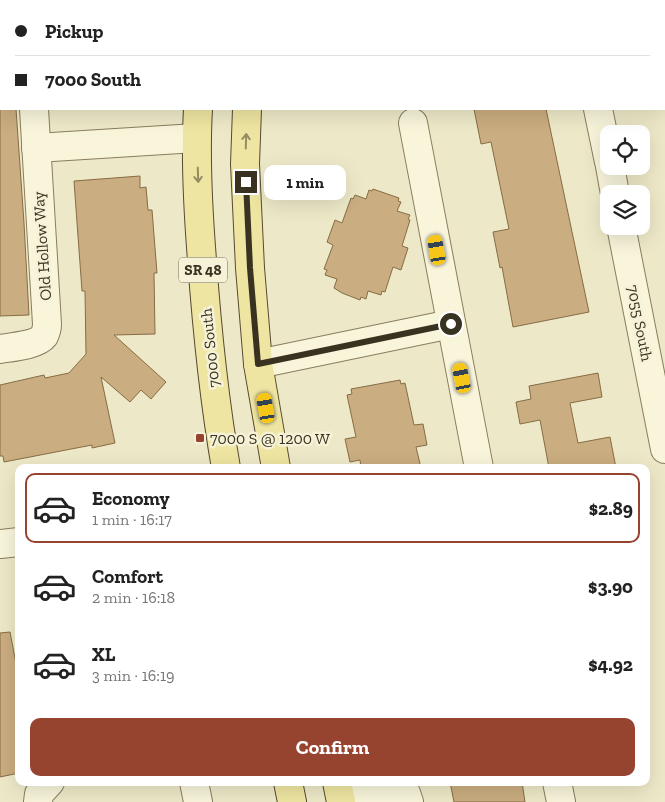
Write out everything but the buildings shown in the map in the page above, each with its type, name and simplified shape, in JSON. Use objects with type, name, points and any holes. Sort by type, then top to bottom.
[{"type":"main road","name":"7000 South","points":[[198,110],[196,138],[200,235],[206,313],[219,430],[225,464]]},
{"type":"main road","name":"SR 48","points":[[246,110],[245,164],[250,268],[258,364],[275,464]]},
{"type":"main road","points":[[289,786],[292,802]]},
{"type":"street","name":"Old Hollow Way","points":[[0,349],[37,341],[44,336],[46,331],[47,315],[34,110]]},
{"type":"street","points":[[598,110],[601,125]]},
{"type":"street","points":[[413,123],[478,464]]},
{"type":"street","points":[[36,148],[196,138]]},
{"type":"street","name":"7055 South","points":[[623,235],[665,449]]},
{"type":"street","points":[[258,364],[451,324]]},
{"type":"street","points":[[0,544],[15,542]]},
{"type":"street","points":[[38,802],[39,794],[46,786]]},
{"type":"street","points":[[195,786],[198,802]]},
{"type":"street","points":[[558,786],[561,802]]},
{"type":"street","points":[[340,795],[393,791],[406,793],[409,802]]},
{"type":"place","name":"7000 S @ 1200 W","points":[[200,438]]},
{"type":"route","points":[[246,182],[250,268],[258,364],[451,324]]}]
